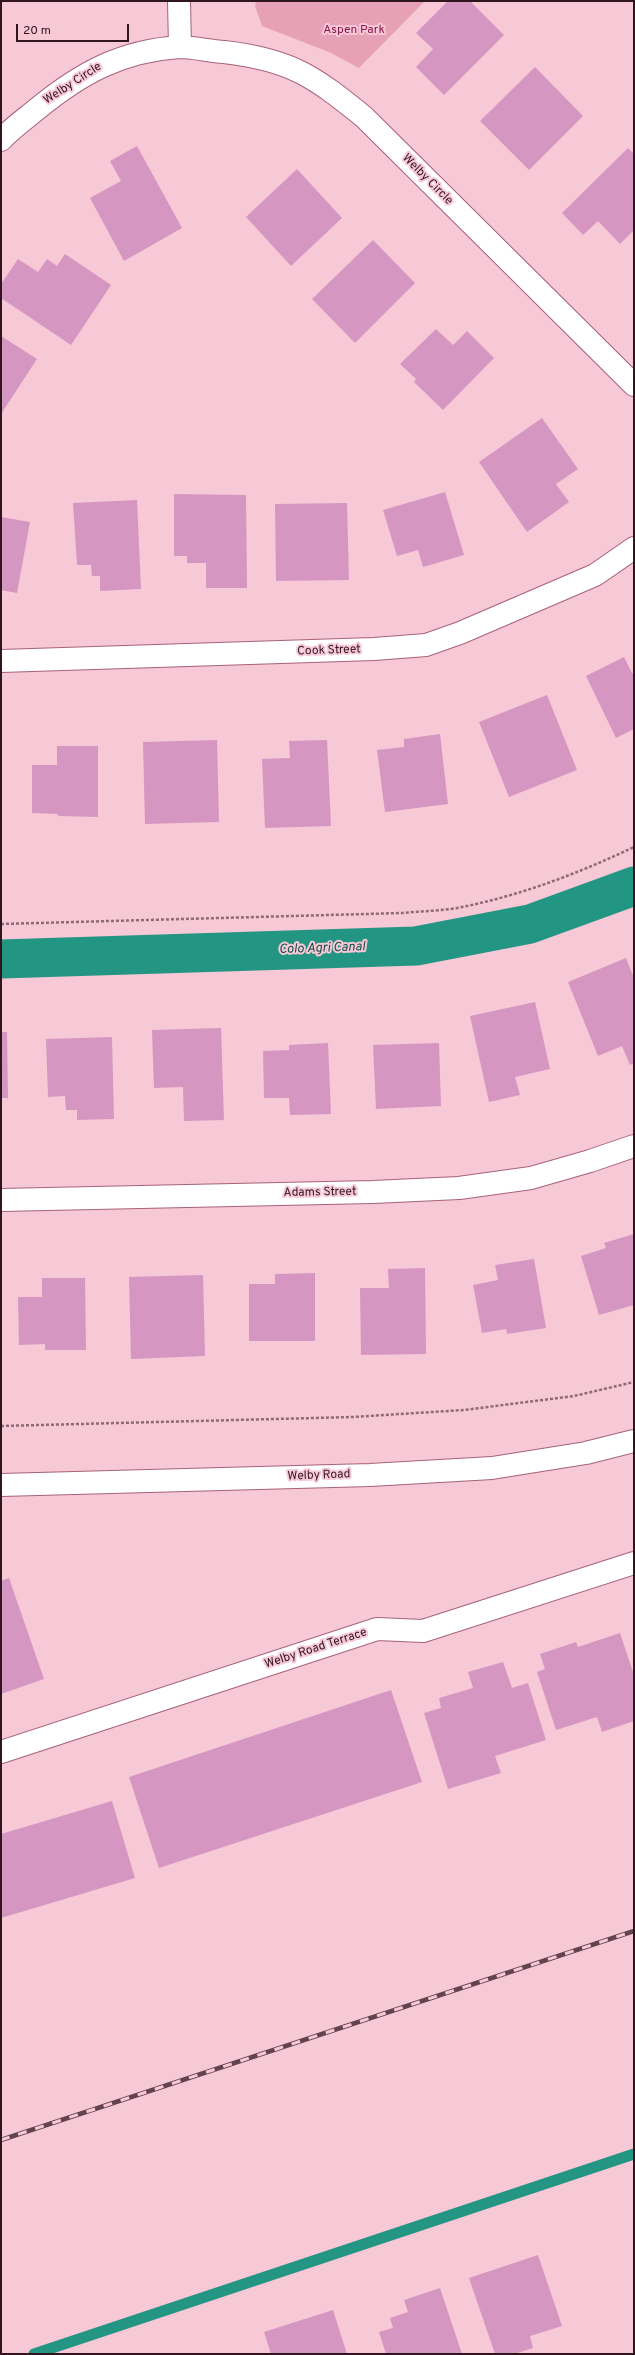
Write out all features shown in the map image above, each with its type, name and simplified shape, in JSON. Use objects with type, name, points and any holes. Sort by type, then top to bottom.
[{"type":"street","points":[[179,1],[180,47]]},
{"type":"street","name":"Welby Circle","points":[[1,140],[56,93],[97,66],[118,58],[145,51],[180,47],[236,54],[268,61],[301,73],[330,90],[364,118],[634,385]]},
{"type":"street","name":"Cook Street","points":[[1,661],[374,650],[426,645],[460,633],[595,575],[634,548]]},
{"type":"street","name":"Adams Street","points":[[1,1200],[373,1192],[459,1188],[531,1178],[590,1161],[634,1146]]},
{"type":"street","name":"Welby Road","points":[[1,1485],[370,1475],[492,1468],[586,1453],[634,1441]]},
{"type":"street","name":"Welby Road Terrace","points":[[1,1752],[377,1629],[423,1631],[634,1563]]},
{"type":"path","points":[[1,924],[394,913],[460,907],[507,897],[549,883],[634,847]]},
{"type":"path","points":[[1,1426],[353,1417],[464,1410],[574,1396],[634,1382]]},
{"type":"green space","name":"Aspen Park","points":[[256,1],[425,1],[359,68],[329,52],[262,26],[255,6]]},
{"type":"building","points":[[448,1],[470,1],[504,35],[444,95],[416,67],[433,49],[416,33]]},
{"type":"building","points":[[535,67],[583,116],[529,170],[480,121]]},
{"type":"building","points":[[137,146],[182,228],[124,261],[90,198],[121,181],[110,161]]},
{"type":"building","points":[[628,148],[634,154],[634,230],[620,244],[598,221],[583,235],[562,213]]},
{"type":"building","points":[[297,169],[342,218],[291,266],[246,217]]},
{"type":"building","points":[[373,240],[415,283],[355,343],[312,299]]},
{"type":"building","points":[[65,254],[111,285],[71,345],[1,298],[1,284],[18,259],[38,272],[47,259],[57,266]]},
{"type":"building","points":[[436,329],[453,345],[467,331],[494,358],[443,410],[414,382],[416,379],[400,364]]},
{"type":"building","points":[[1,336],[37,359],[1,414]]},
{"type":"building","points":[[542,418],[578,469],[556,484],[569,502],[527,532],[479,462]]},
{"type":"building","points":[[445,492],[464,555],[423,567],[418,550],[397,556],[383,510]]},
{"type":"building","points":[[174,494],[246,495],[247,588],[206,588],[206,563],[187,563],[187,556],[174,556]]},
{"type":"building","points":[[137,500],[141,589],[100,591],[100,576],[92,576],[91,565],[77,565],[73,503]]},
{"type":"building","points":[[347,503],[349,580],[276,581],[275,504]]},
{"type":"building","points":[[1,517],[30,522],[17,593],[1,590]]},
{"type":"building","points":[[624,657],[632,673],[634,673],[634,729],[616,738],[586,676]]},
{"type":"building","points":[[547,695],[577,770],[509,797],[479,722]]},
{"type":"building","points":[[440,734],[448,804],[385,812],[377,750],[404,747],[404,739]]},
{"type":"building","points":[[217,740],[219,822],[145,824],[143,742]]},
{"type":"building","points":[[327,740],[331,826],[265,828],[262,759],[290,758],[289,741]]},
{"type":"building","points":[[57,746],[98,746],[98,817],[58,816],[58,814],[32,813],[32,765],[57,765]]},
{"type":"building","points":[[626,958],[634,978],[634,1063],[630,1065],[622,1046],[598,1056],[568,982]]},
{"type":"building","points":[[535,1002],[550,1069],[515,1077],[520,1095],[489,1102],[470,1016]]},
{"type":"building","points":[[221,1028],[224,1120],[184,1121],[183,1087],[154,1088],[152,1030]]},
{"type":"building","points":[[1,1032],[7,1032],[8,1098],[1,1098]]},
{"type":"building","points":[[112,1037],[114,1119],[77,1120],[77,1110],[66,1110],[65,1096],[48,1097],[46,1039]]},
{"type":"building","points":[[328,1043],[331,1114],[290,1115],[289,1098],[264,1098],[263,1051],[289,1050],[289,1045]]},
{"type":"building","points":[[439,1043],[441,1106],[376,1109],[373,1045]]},
{"type":"building","points":[[634,1234],[634,1305],[599,1315],[581,1256],[606,1248],[604,1243]]},
{"type":"building","points":[[534,1259],[546,1328],[507,1334],[506,1329],[482,1333],[473,1285],[498,1280],[495,1265]]},
{"type":"building","points":[[425,1268],[426,1354],[361,1355],[360,1288],[389,1288],[388,1269]]},
{"type":"building","points":[[315,1273],[315,1341],[249,1341],[249,1284],[275,1284],[275,1274]]},
{"type":"building","points":[[203,1275],[205,1356],[131,1359],[129,1277]]},
{"type":"building","points":[[42,1278],[85,1278],[86,1350],[45,1350],[45,1344],[19,1345],[18,1297],[42,1297]]},
{"type":"building","points":[[9,1578],[44,1679],[1,1694],[1,1581]]},
{"type":"building","points":[[620,1633],[634,1675],[634,1721],[602,1732],[597,1717],[556,1730],[537,1672],[545,1669],[540,1654],[576,1642],[578,1647]]},
{"type":"building","points":[[503,1662],[512,1688],[528,1683],[546,1740],[495,1756],[501,1773],[448,1789],[424,1713],[441,1708],[439,1698],[473,1688],[468,1672]]},
{"type":"building","points":[[391,1690],[422,1782],[159,1868],[129,1777]]},
{"type":"building","points":[[112,1801],[135,1878],[1,1918],[1,1834]]},
{"type":"building","points":[[538,2255],[562,2326],[530,2336],[533,2348],[514,2354],[495,2354],[469,2278]]},
{"type":"building","points":[[440,2288],[462,2354],[386,2354],[379,2332],[393,2328],[390,2318],[408,2312],[404,2300]]},
{"type":"building","points":[[333,2310],[347,2354],[271,2354],[264,2332]]},
{"type":"waterway","name":"Colo Agri Canal","points":[[1,959],[416,946],[530,924],[634,886]]},
{"type":"waterway","points":[[34,2354],[634,2154]]},
{"type":"railway","points":[[1,2140],[634,1931]]}]
